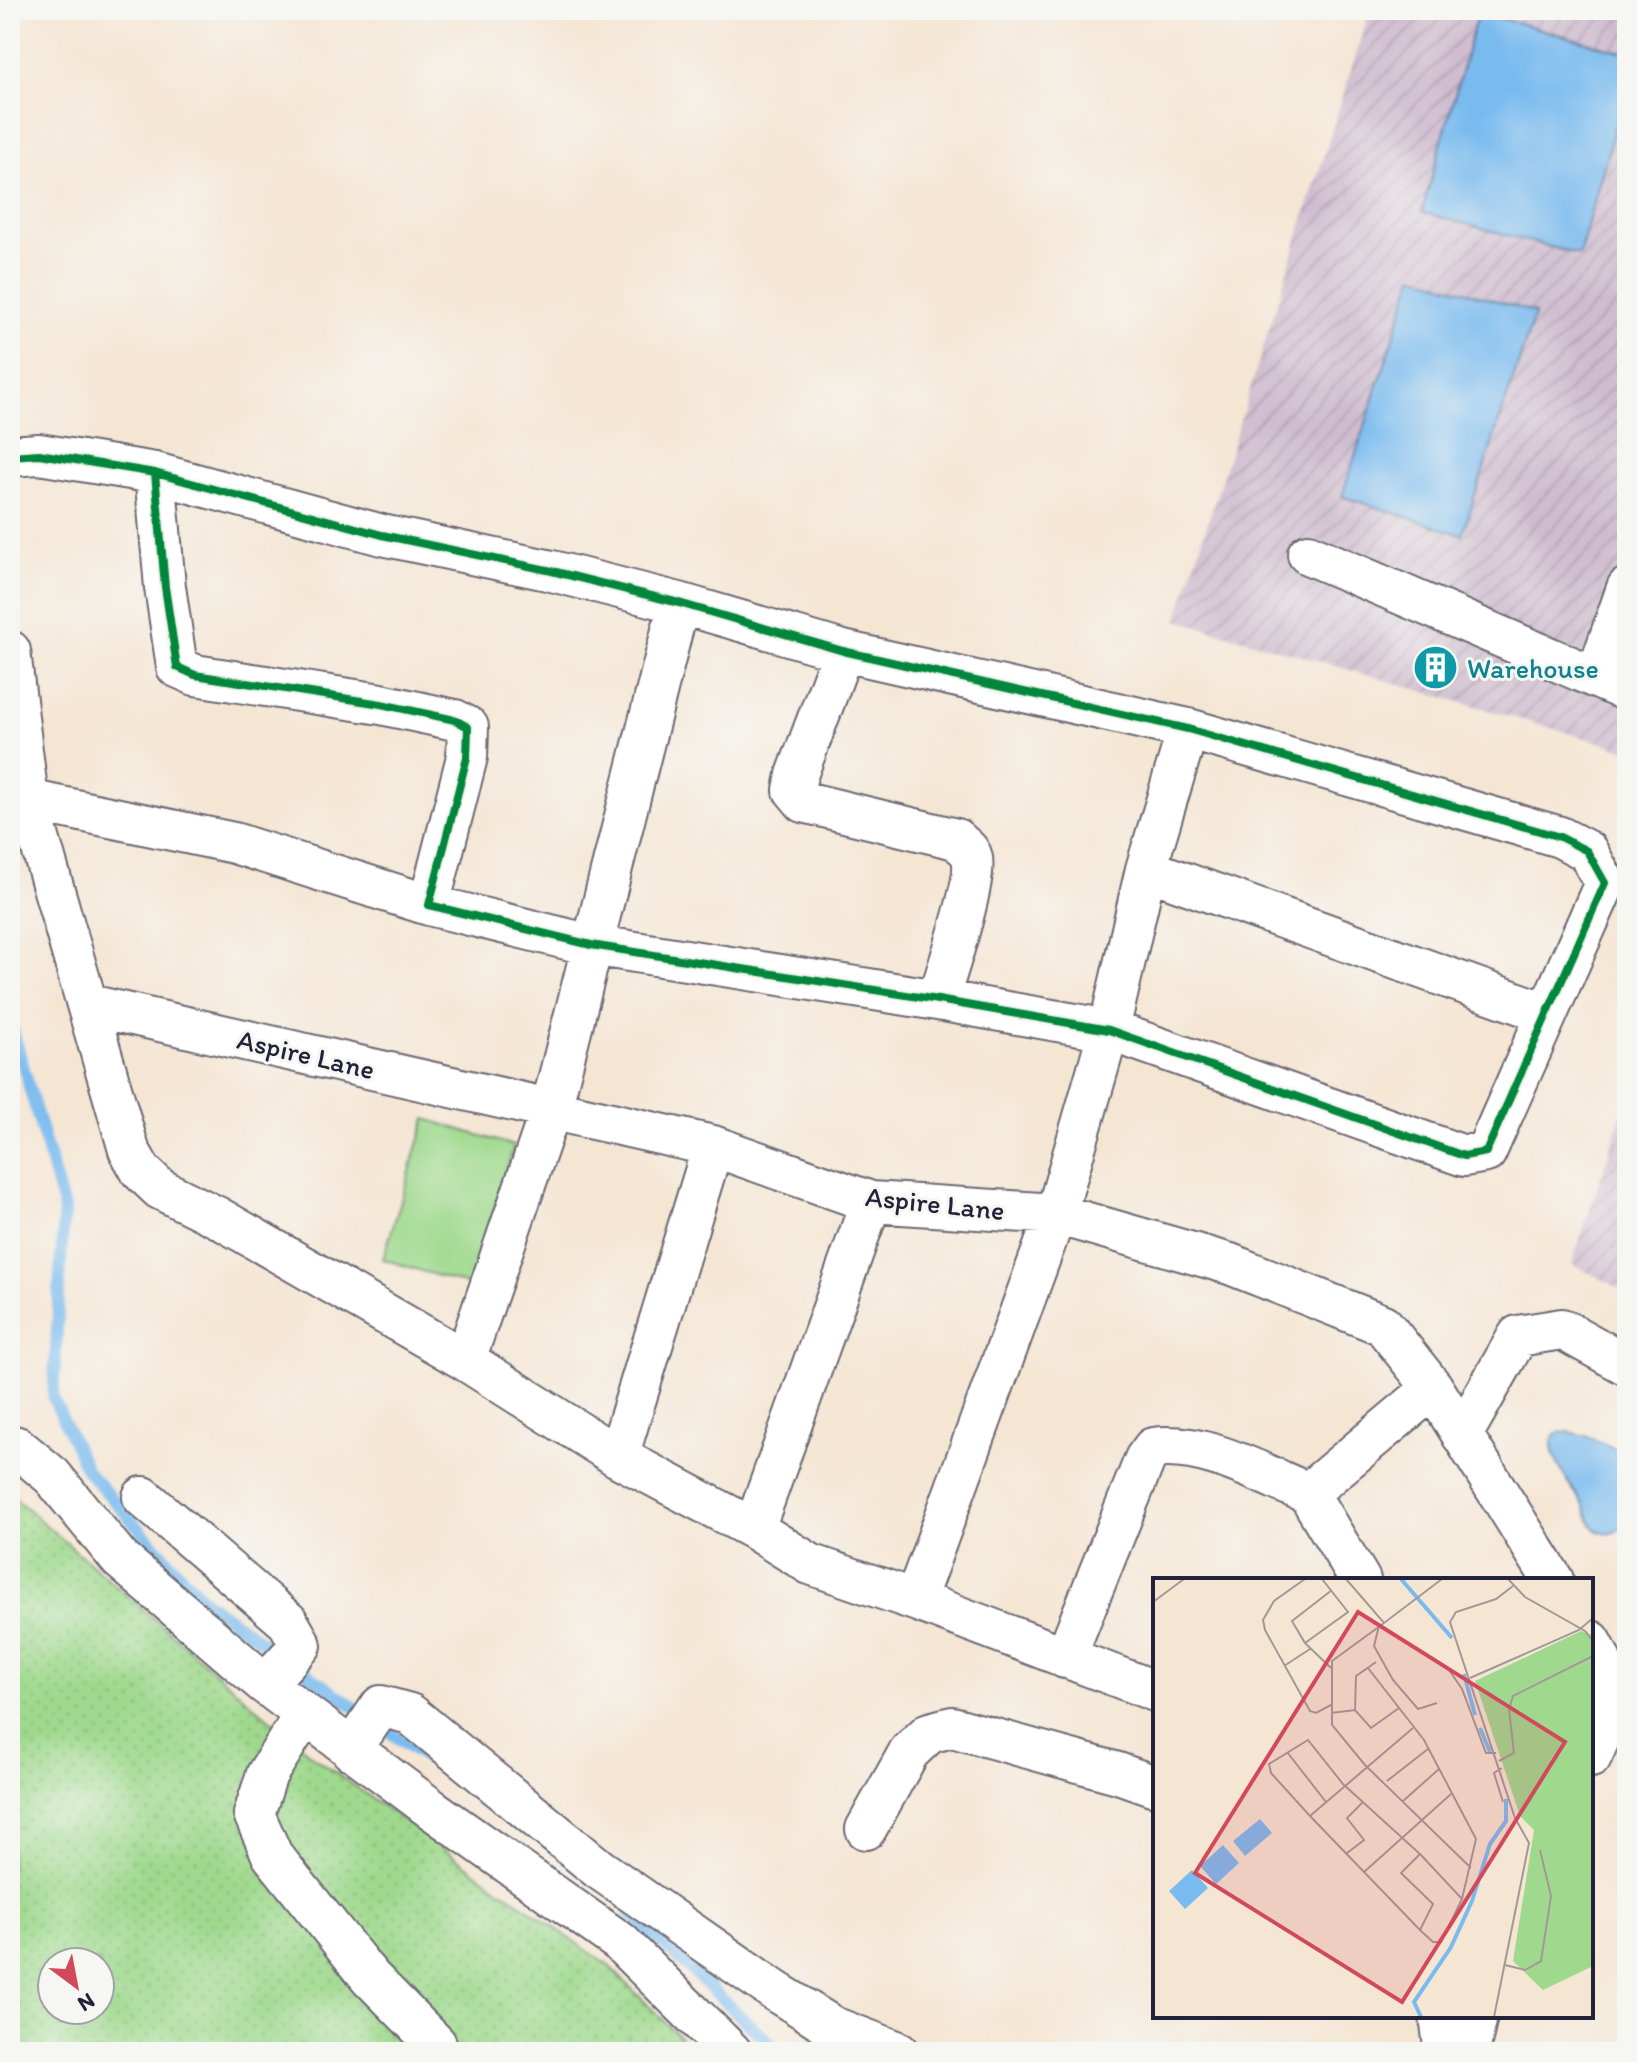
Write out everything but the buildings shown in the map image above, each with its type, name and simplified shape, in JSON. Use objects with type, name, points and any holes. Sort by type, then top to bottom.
[{"type":"street","points":[[10,456],[39,454],[155,473],[382,535],[552,571],[679,603],[843,651],[1188,729],[1560,837],[1587,851],[1605,883],[1486,1152],[1464,1156],[1109,1030],[591,945],[429,905],[234,843],[28,800]]},
{"type":"street","points":[[155,473],[165,587],[177,667],[195,675],[381,704],[455,720],[468,727],[467,757],[429,905]]},
{"type":"street","points":[[1308,554],[1612,685],[1627,588]]},
{"type":"street","points":[[465,1360],[551,1109],[679,603]]},
{"type":"street","points":[[10,651],[28,800],[129,1150],[141,1171],[160,1189],[219,1218],[465,1360],[618,1457],[754,1529],[810,1564],[915,1600],[1153,1690]]},
{"type":"street","points":[[843,651],[794,790],[804,802],[956,839],[968,849],[973,860],[968,894],[938,1000]]},
{"type":"street","points":[[915,1600],[1056,1214],[1109,1030],[1146,869],[1188,729]]},
{"type":"street","points":[[1146,869],[1546,1013]]},
{"type":"street","name":"Aspire Lane","points":[[89,1005],[713,1146],[871,1202],[1056,1214],[1230,1264],[1383,1325],[1433,1388],[1552,1578]]},
{"type":"street","points":[[618,1457],[713,1146]]},
{"type":"street","points":[[754,1529],[871,1202]]},
{"type":"street","points":[[1462,1435],[1518,1336],[1562,1329],[1627,1365]]},
{"type":"street","points":[[1308,1493],[1433,1388]]},
{"type":"street","points":[[10,1445],[17,1447],[52,1476],[120,1559],[180,1570],[288,1622],[301,1645],[278,1671]]},
{"type":"street","points":[[1065,1658],[1145,1459],[1153,1448],[1174,1445],[1213,1454],[1308,1493],[1359,1578]]},
{"type":"street","points":[[143,1497],[180,1570],[278,1671],[305,1714],[364,1730],[620,1942],[731,2052]]},
{"type":"street","points":[[1593,1753],[1607,1723],[1611,1693],[1604,1646]]},
{"type":"street","points":[[305,1714],[267,1774],[254,1814],[272,1855],[370,1977],[436,2044],[439,2052]]},
{"type":"street","points":[[364,1730],[410,1714],[599,1869],[775,1991],[833,2027],[899,2052]]},
{"type":"street","points":[[866,1829],[909,1752],[929,1733],[952,1727],[1153,1785]]},
{"type":"street","points":[[1440,2018],[1444,2046],[1455,2052]]},
{"type":"street","points":[[1469,2052],[1477,2018]]},
{"type":"shaded area","points":[[1370,10],[1627,10],[1627,750],[1177,620]]},
{"type":"shaded area","points":[[1627,1098],[1627,1292],[1572,1264]]},
{"type":"green space","points":[[426,1119],[514,1146],[470,1286],[383,1259]]},
{"type":"green space","points":[[10,1494],[312,1756],[609,1966],[695,2052],[10,2052]]},
{"type":"water","points":[[1478,12],[1627,53],[1627,83],[1579,255],[1422,212]]},
{"type":"water","points":[[1414,275],[1535,313],[1462,535],[1342,496]]},
{"type":"water","points":[[1569,1432],[1618,1450],[1622,1462],[1627,1465],[1627,1525],[1604,1533],[1595,1529],[1590,1521],[1552,1449],[1554,1436]]},
{"type":"waterway","points":[[10,1020],[64,1209],[53,1398],[86,1470],[205,1601],[482,1798]]},
{"type":"waterway","points":[[629,1912],[779,2052]]},
{"type":"cycle path","points":[[10,456],[39,454],[155,473],[382,535],[552,571],[679,603],[843,651],[1188,729],[1560,837],[1587,851],[1605,883],[1486,1152],[1464,1156],[1109,1030],[591,945],[429,905],[467,757],[468,727],[455,720],[381,704],[195,675],[177,667],[165,587],[155,473]]},
{"type":"place","name":"Warehouse","points":[[1436,668]]}]
